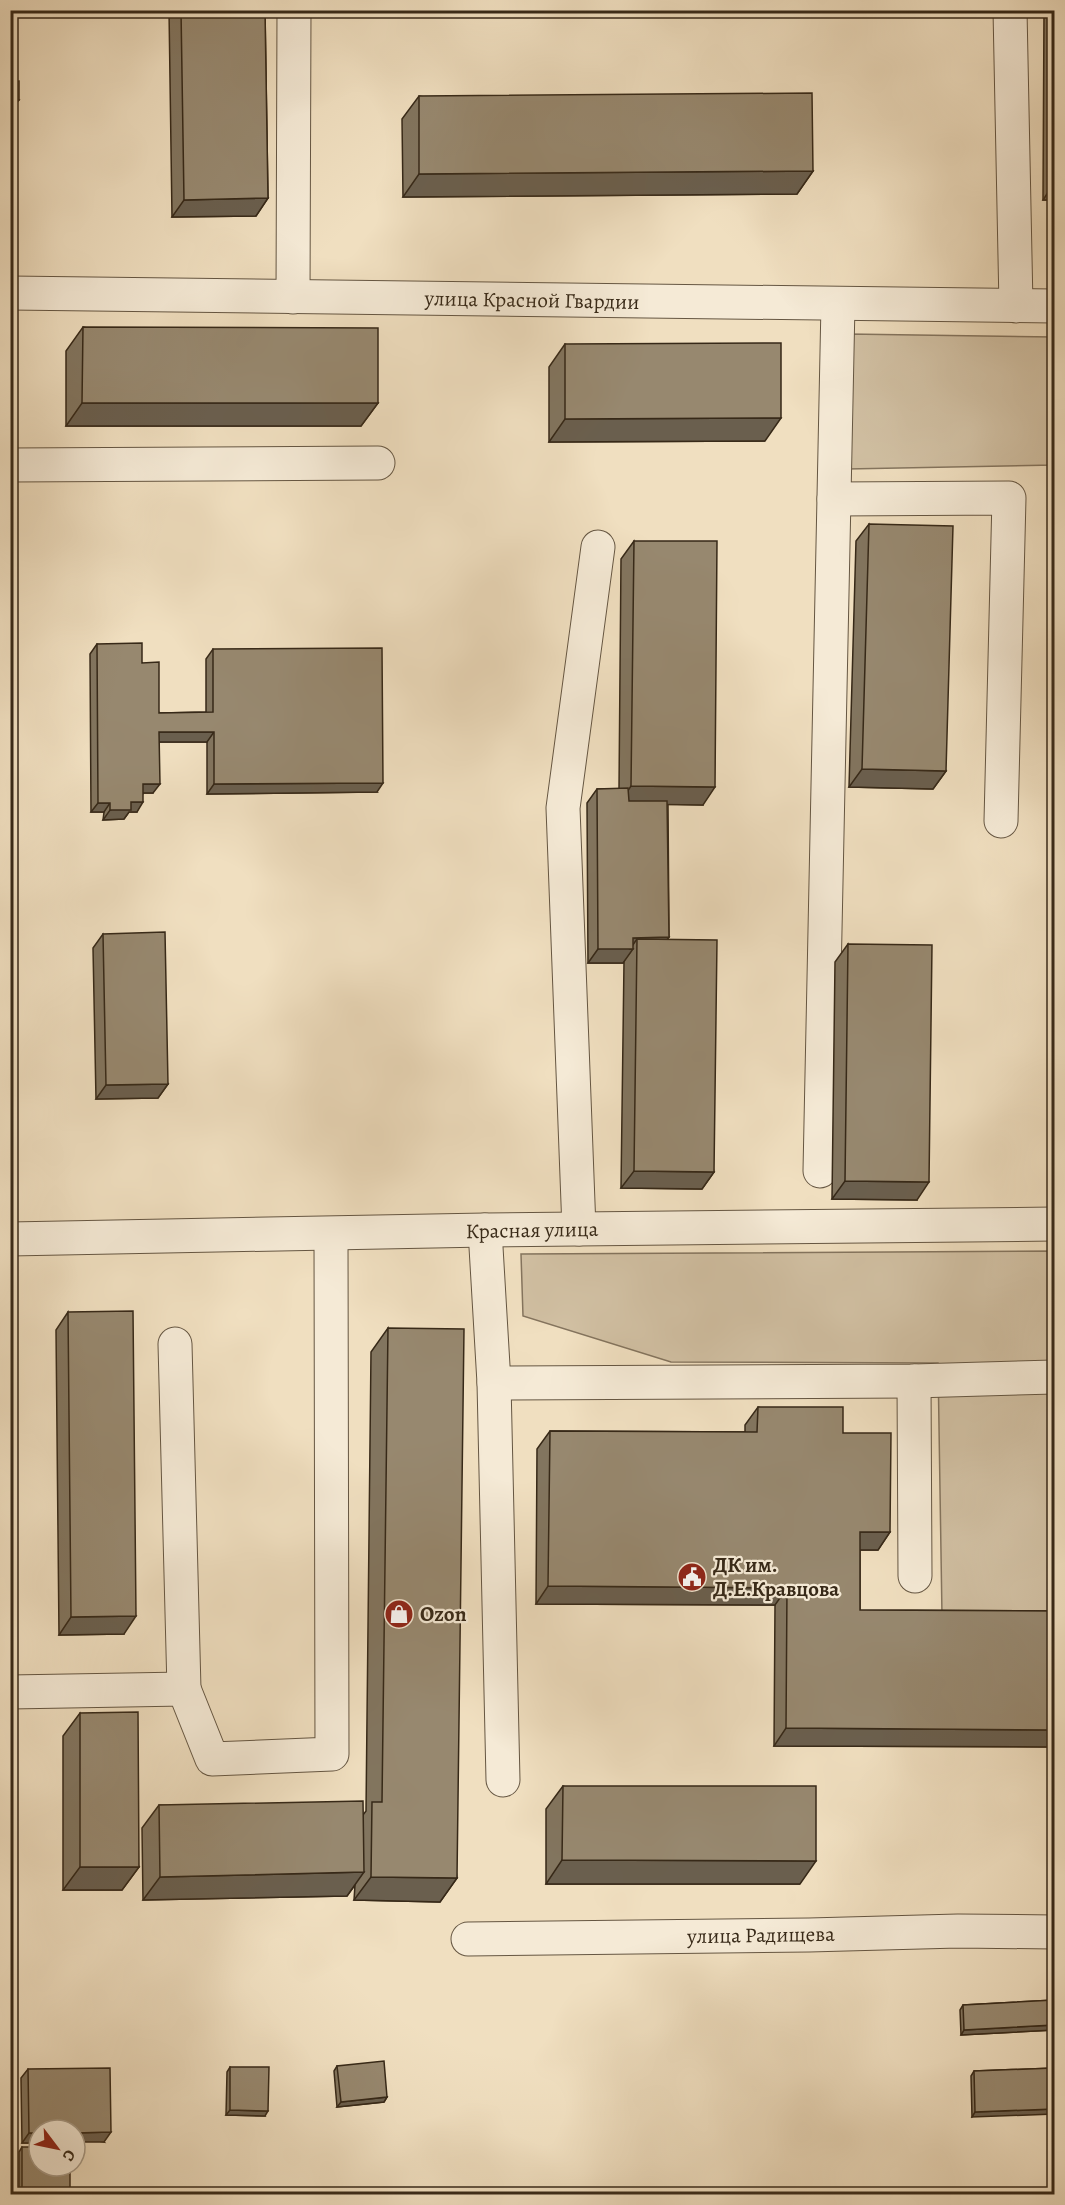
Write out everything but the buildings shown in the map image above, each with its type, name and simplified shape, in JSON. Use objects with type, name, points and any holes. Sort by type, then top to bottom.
[{"type":"street","points":[[293,297],[294,10]]},
{"type":"street","points":[[1010,10],[1016,306]]},
{"type":"street","name":"улица Красной Гвардии","points":[[10,293],[1054,306]]},
{"type":"street","points":[[820,1171],[838,304]]},
{"type":"street","points":[[10,465],[378,463]]},
{"type":"street","points":[[834,499],[1010,498],[1001,821]]},
{"type":"street","points":[[579,1229],[564,808],[598,547]]},
{"type":"street","name":"Красная улица","points":[[10,1239],[485,1230],[1054,1224]]},
{"type":"street","points":[[485,1230],[494,1383],[503,1780]]},
{"type":"street","points":[[175,1344],[184,1689],[212,1759],[332,1754],[331,1234]]},
{"type":"street","points":[[494,1383],[914,1381],[1054,1377]]},
{"type":"street","points":[[914,1381],[915,1576]]},
{"type":"street","points":[[10,1692],[184,1689]]},
{"type":"street","name":"улица Радищева","points":[[468,1939],[958,1931],[1054,1932]]},
{"type":"shaded area","points":[[848,334],[1054,337],[1054,465],[847,469]]},
{"type":"shaded area","points":[[1054,1251],[1054,1613],[942,1616],[938,1363],[671,1362],[523,1316],[521,1254]]},
{"type":"place","name":"ДК им. Д.Е.Кравцова","points":[[692,1577]]},
{"type":"place","name":"Ozon","points":[[399,1614]]}]
